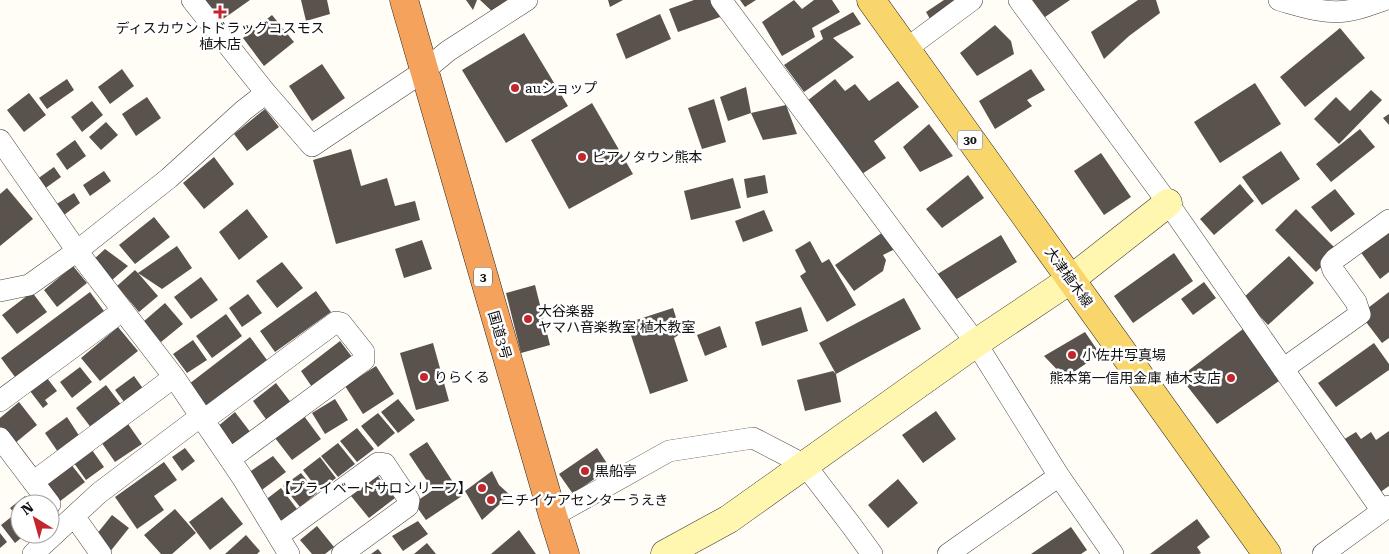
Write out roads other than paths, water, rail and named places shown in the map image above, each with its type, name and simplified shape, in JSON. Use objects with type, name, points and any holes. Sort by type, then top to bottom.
[{"type":"highway","name":"国道3号","points":[[404,0],[565,554]]},
{"type":"main road","name":"大津植木線","points":[[871,0],[1267,554]]},
{"type":"street","points":[[192,0],[266,93],[312,146],[424,71],[448,51],[527,0]]},
{"type":"street","points":[[720,0],[976,343],[1059,476],[1113,554]]},
{"type":"street","points":[[906,49],[972,0]]},
{"type":"street","points":[[1019,0],[1168,203],[1283,368],[1385,508],[1323,554]]},
{"type":"street","points":[[1280,0],[1330,12],[1359,9],[1384,0]]},
{"type":"street","points":[[0,291],[29,285],[77,251],[169,178],[244,110],[266,93]]},
{"type":"street","points":[[0,140],[77,251],[174,378],[202,418],[289,554]]},
{"type":"street","points":[[665,554],[729,519],[976,343],[1070,280],[1168,203]]},
{"type":"street","points":[[1283,368],[1360,314],[1356,302],[1333,270],[1332,264],[1336,259],[1389,220]]},
{"type":"street","points":[[0,401],[122,311]]},
{"type":"street","points":[[33,554],[99,493],[336,322],[341,323],[364,352],[364,360],[230,459]]},
{"type":"street","points":[[33,482],[174,378]]},
{"type":"street","points":[[0,438],[42,494]]},
{"type":"street","points":[[553,516],[669,451],[752,438],[805,465],[872,554]]},
{"type":"street","points":[[278,536],[378,463],[385,464],[409,500],[408,506],[342,554]]},
{"type":"street","points":[[948,554],[1059,476]]},
{"type":"street","points":[[60,512],[70,520],[101,554]]},
{"type":"place","name":"ディスカウントドラッグコスモス 植木店","points":[[220,12]]},
{"type":"place","name":"auショップ","points":[[515,88]]},
{"type":"place","name":"ピアノタウン熊本","points":[[582,157]]},
{"type":"place","name":"大谷楽器 ヤマハ音楽教室 植木教室","points":[[528,319]]},
{"type":"place","name":"小佐井写真場","points":[[1072,355]]},
{"type":"place","name":"りらくる","points":[[424,377]]},
{"type":"place","name":"熊本第一信用金庫 植木支店","points":[[1231,378]]},
{"type":"place","name":"黒船亭","points":[[585,471]]},
{"type":"place","name":"【プライベートサロンリーフ】","points":[[482,488]]},
{"type":"place","name":"ニチイケアセンターうえき","points":[[491,500]]}]
